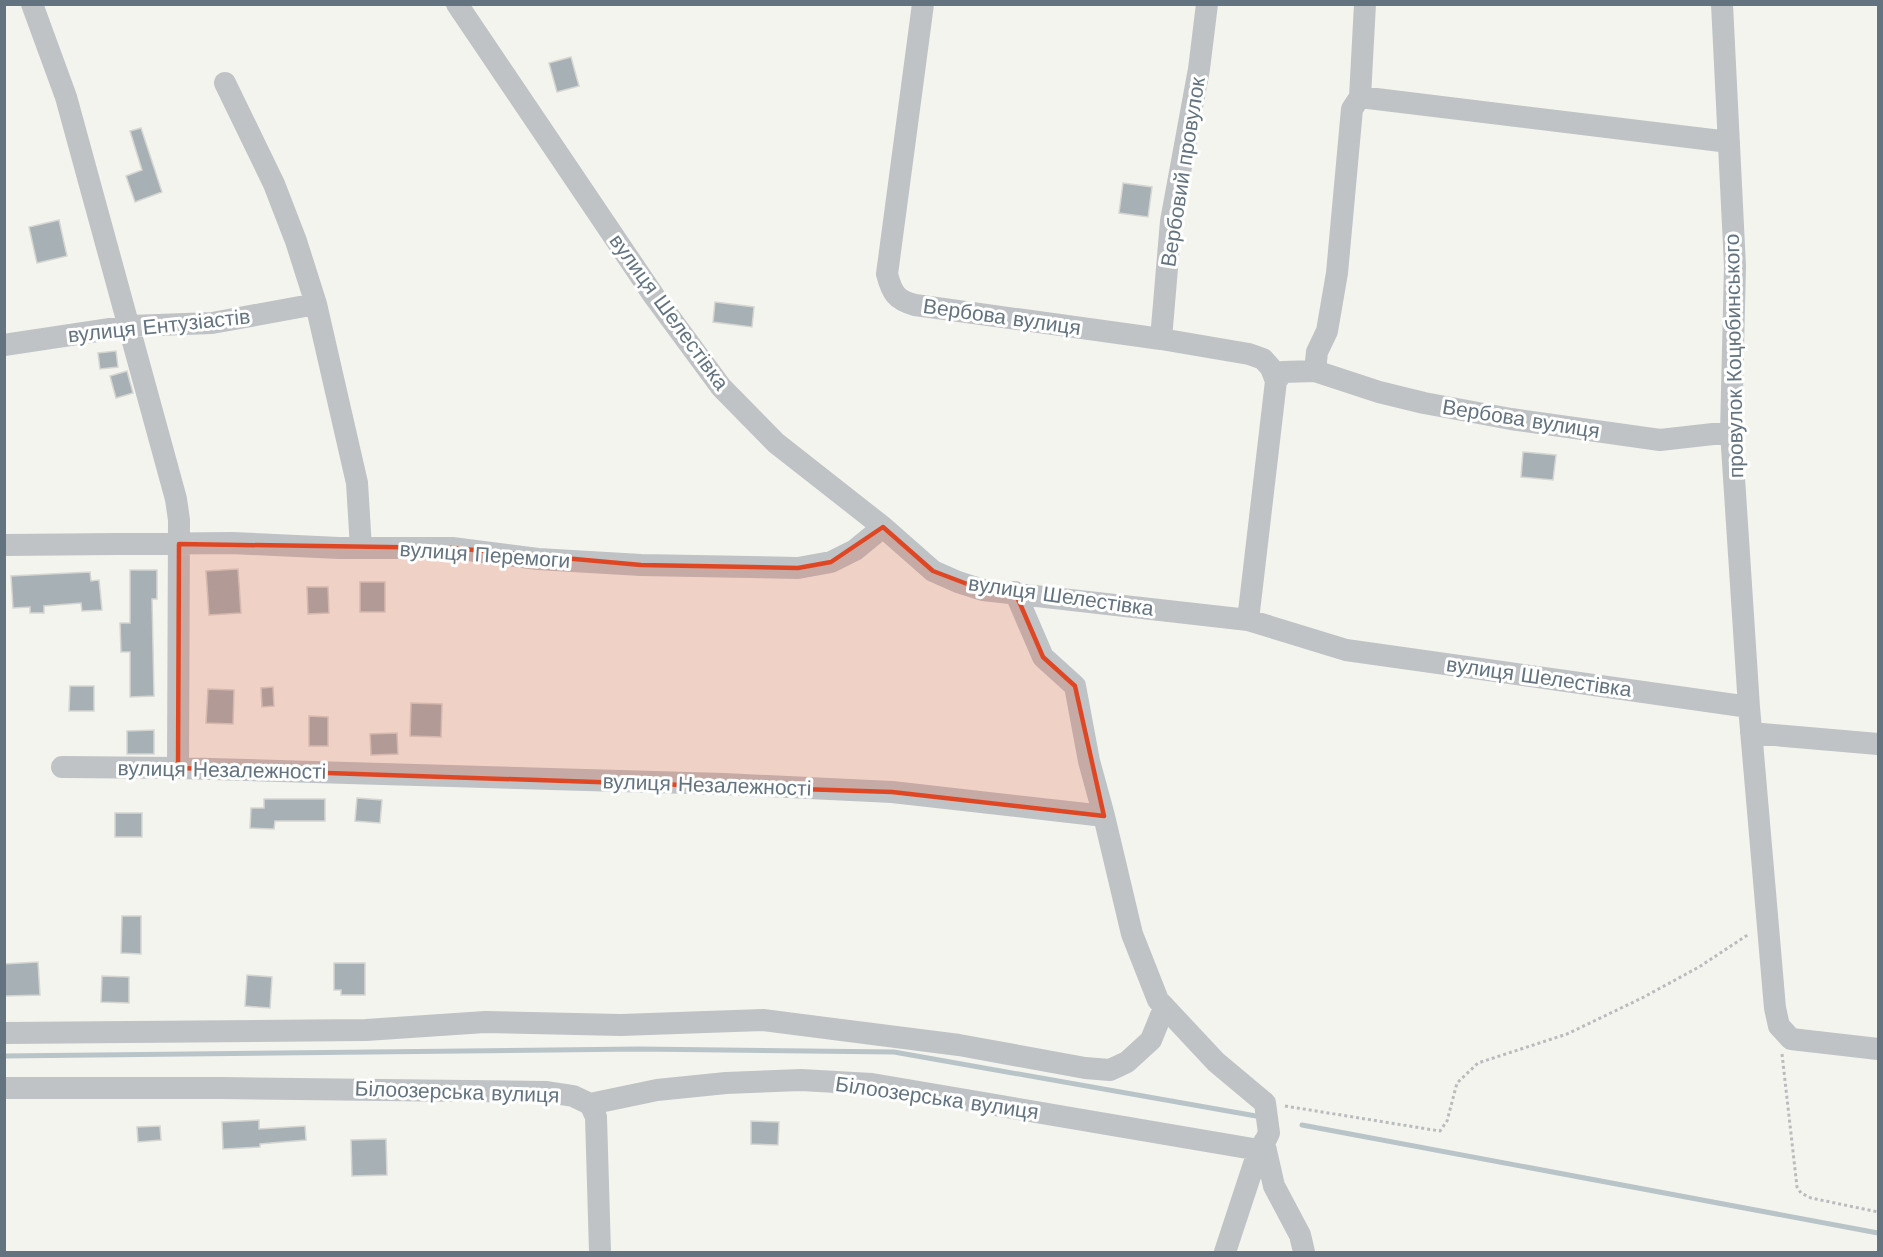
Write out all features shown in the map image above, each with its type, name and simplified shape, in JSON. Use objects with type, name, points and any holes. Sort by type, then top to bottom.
[{"type":"street","points":[[32,4],[66,97],[176,499],[179,520],[178,768]]},
{"type":"street","name":"вулиця Шелестівка","points":[[457,4],[654,296],[721,387],[776,443],[883,527],[933,571],[983,590],[1248,620],[1346,650],[1749,707]]},
{"type":"street","name":"Вербова вулиця","points":[[923,4],[887,274],[891,290],[902,301],[915,305],[1161,339],[1249,354],[1263,359],[1271,368],[1276,381]]},
{"type":"street","name":"Вербовий провулок","points":[[1161,339],[1171,221],[1199,69],[1207,4]]},
{"type":"street","points":[[1315,371],[1317,352],[1327,331],[1337,273],[1352,109],[1360,97],[1365,4]]},
{"type":"street","name":"провулок Коцюбинського","points":[[1722,4],[1735,266],[1731,432],[1751,733],[1775,1008],[1779,1026]]},
{"type":"street","points":[[225,83],[274,184],[296,241],[315,304],[357,483],[361,548]]},
{"type":"street","points":[[1360,97],[1729,142]]},
{"type":"street","name":"вулиця Ентузіастів","points":[[4,345],[130,326],[212,323],[315,304]]},
{"type":"street","name":"Вербова вулиця","points":[[1276,381],[1283,372],[1315,371],[1402,397],[1511,419],[1660,440],[1731,432]]},
{"type":"street","points":[[1248,620],[1276,381]]},
{"type":"street","name":"вулиця Перемоги","points":[[4,545],[232,543],[361,548],[452,548],[538,559],[606,563],[798,568],[831,562],[855,550],[883,527]]},
{"type":"street","points":[[1015,592],[1042,657],[1075,686],[1089,761],[1132,934],[1145,971],[1164,1008],[1216,1062],[1265,1103],[1264,1142],[1274,1186],[1299,1235],[1304,1252]]},
{"type":"street","points":[[1751,733],[1878,744]]},
{"type":"street","name":"вулиця Незалежності","points":[[62,767],[178,768],[724,784],[870,791],[1104,816]]},
{"type":"street","points":[[4,1033],[366,1030],[484,1022],[621,1025],[763,1020],[959,1045],[1085,1068],[1110,1070],[1127,1062],[1151,1040],[1164,1008]]},
{"type":"street","points":[[1779,1026],[1791,1039],[1878,1049]]},
{"type":"street","name":"Білоозерська вулиця","points":[[4,1088],[547,1092],[573,1096],[590,1104],[657,1090],[726,1083],[801,1080],[872,1084],[1264,1142]]},
{"type":"street","points":[[590,1104],[596,1117],[600,1252]]},
{"type":"street","points":[[1225,1252],[1264,1142]]},
{"type":"path","points":[[1265,1103],[1440,1131],[1447,1121],[1457,1083],[1478,1063],[1567,1034],[1642,998],[1699,967],[1752,932],[1767,912]]},
{"type":"path","points":[[1779,1026],[1797,1187],[1800,1193],[1811,1198],[1878,1212]]},
{"type":"highlighted area","points":[[883,527],[933,571],[983,590],[1015,592],[1043,657],[1075,686],[1104,816],[892,792],[178,768],[179,544],[452,548],[641,565],[798,568],[831,562]]},
{"type":"building","points":[[571,57],[579,86],[557,92],[549,63]]},
{"type":"building","points":[[141,128],[162,192],[135,202],[126,176],[142,170],[130,131]]},
{"type":"building","points":[[1123,183],[1152,187],[1148,217],[1119,213]]},
{"type":"building","points":[[59,220],[67,256],[37,263],[29,227]]},
{"type":"building","points":[[715,302],[754,307],[752,327],[713,322]]},
{"type":"building","points":[[116,351],[118,367],[100,369],[98,353]]},
{"type":"building","points":[[127,371],[133,393],[116,398],[110,376]]},
{"type":"building","points":[[1523,452],[1556,455],[1553,480],[1521,477]]},
{"type":"building","points":[[238,569],[241,613],[209,615],[206,571]]},
{"type":"building","points":[[130,570],[157,570],[157,599],[152,599],[154,696],[130,697],[130,652],[121,652],[120,623],[130,623]]},
{"type":"building","points":[[90,572],[91,581],[99,580],[102,610],[82,611],[81,603],[44,606],[44,613],[30,613],[30,607],[13,608],[11,576]]},
{"type":"building","points":[[360,582],[385,582],[385,612],[360,612]]},
{"type":"building","points":[[307,587],[328,587],[329,613],[308,614]]},
{"type":"building","points":[[70,686],[94,686],[94,711],[69,711]]},
{"type":"building","points":[[273,687],[274,706],[262,707],[261,688]]},
{"type":"building","points":[[208,689],[234,690],[233,724],[206,723]]},
{"type":"building","points":[[411,703],[442,704],[441,737],[410,736]]},
{"type":"building","points":[[309,716],[328,717],[328,746],[309,746]]},
{"type":"building","points":[[154,730],[154,754],[127,754],[127,731]]},
{"type":"building","points":[[397,733],[398,754],[371,755],[370,734]]},
{"type":"building","points":[[357,798],[382,800],[380,823],[355,821]]},
{"type":"building","points":[[264,799],[325,799],[325,821],[275,821],[274,829],[250,828],[251,808],[264,808]]},
{"type":"building","points":[[115,813],[142,813],[142,837],[115,837]]},
{"type":"building","points":[[122,916],[141,916],[141,954],[121,953]]},
{"type":"building","points":[[38,962],[40,995],[4,996],[4,964]]},
{"type":"building","points":[[334,963],[365,963],[365,995],[341,995],[341,990],[334,990]]},
{"type":"building","points":[[247,975],[272,977],[270,1008],[245,1006]]},
{"type":"building","points":[[102,976],[129,977],[129,1003],[101,1002]]},
{"type":"building","points":[[259,1120],[259,1129],[305,1126],[306,1140],[260,1144],[260,1147],[223,1149],[222,1122]]},
{"type":"building","points":[[751,1121],[779,1122],[778,1145],[751,1144]]},
{"type":"building","points":[[160,1126],[161,1140],[138,1142],[137,1127]]},
{"type":"building","points":[[386,1139],[387,1175],[352,1176],[351,1140]]},
{"type":"waterway","points":[[4,1056],[639,1049],[894,1052],[1256,1116]]},
{"type":"waterway","points":[[1302,1125],[1878,1233]]}]
